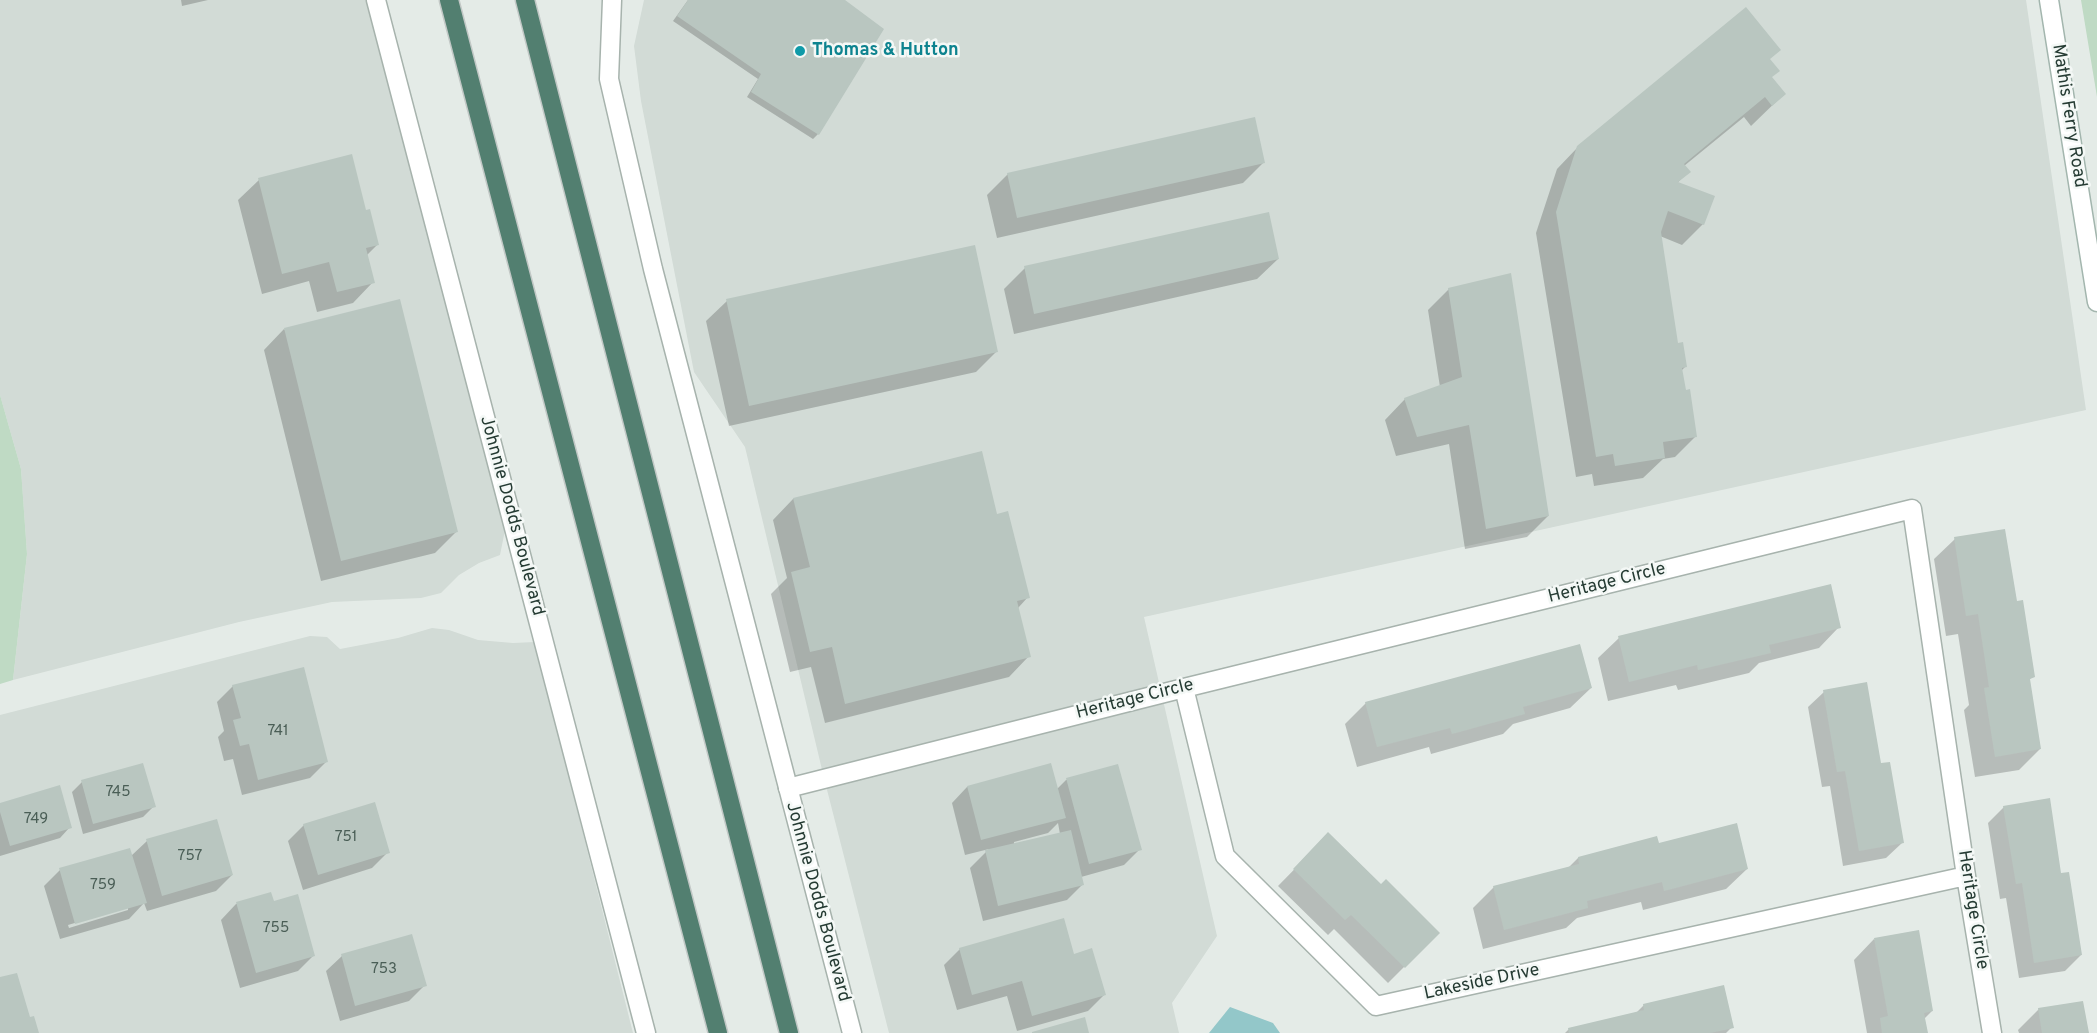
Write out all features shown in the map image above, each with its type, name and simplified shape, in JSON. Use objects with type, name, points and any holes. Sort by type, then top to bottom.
[{"type":"highway","points":[[449,0],[718,1033]]},
{"type":"highway","points":[[525,0],[789,1033]]},
{"type":"street","name":"Johnnie Dodds Boulevard","points":[[376,0],[646,1033]]},
{"type":"street","name":"Johnnie Dodds Boulevard","points":[[612,0],[609,79],[653,269],[852,1033]]},
{"type":"street","name":"Mathis Ferry Road","points":[[2049,0],[2097,302]]},
{"type":"street","name":"Heritage Circle","points":[[788,788],[1912,509],[1966,876],[1992,1033]]},
{"type":"street","name":"Lakeside Drive","points":[[1184,688],[1225,856],[1376,1006],[1966,876]]},
{"type":"shaded area","points":[[0,0],[368,0],[505,530],[500,555],[479,563],[459,575],[441,593],[421,598],[332,602],[239,622],[13,680],[27,554],[21,469],[0,395]]},
{"type":"shaded area","points":[[644,0],[2026,0],[2086,410],[1144,617],[1217,936],[1172,1003],[1179,1033],[889,1033],[824,778],[745,447],[694,372],[641,101],[634,46]]},
{"type":"shaded area","points":[[432,628],[449,630],[478,640],[535,642],[633,1033],[0,1033],[0,715],[310,636],[327,637],[340,649],[398,638]]},
{"type":"green space","points":[[2081,0],[2097,0],[2097,97]]},
{"type":"green space","points":[[0,395],[21,469],[27,554],[13,680],[0,684]]},
{"type":"water","points":[[1230,1007],[1273,1023],[1280,1033],[1209,1033]]},
{"type":"building","name":"Thomas & Hutton","points":[[688,0],[845,0],[884,29],[819,135],[751,92],[761,74],[677,16]]},
{"type":"building","points":[[1746,7],[1781,50],[1770,59],[1780,71],[1772,77],[1786,94],[1772,106],[1765,97],[1684,164],[1691,172],[1678,182],[1715,196],[1704,225],[1668,211],[1661,232],[1678,343],[1683,342],[1687,367],[1682,368],[1686,390],[1690,389],[1697,437],[1663,442],[1665,458],[1615,466],[1613,454],[1596,457],[1556,212],[1577,146]]},
{"type":"building","points":[[1255,117],[1265,163],[1017,218],[1007,173]]},
{"type":"building","points":[[352,154],[366,210],[370,209],[379,245],[366,248],[375,283],[337,292],[329,262],[282,274],[258,178]]},
{"type":"building","points":[[1269,212],[1279,259],[1034,314],[1024,266]]},
{"type":"building","points":[[975,245],[998,352],[749,406],[726,299]]},
{"type":"building","points":[[1511,273],[1549,516],[1486,529],[1469,425],[1417,437],[1404,398],[1462,377],[1448,288]]},
{"type":"building","points":[[400,299],[458,532],[341,561],[284,328]]},
{"type":"building","points":[[982,451],[997,514],[1008,511],[1030,598],[1017,601],[1031,657],[845,704],[832,647],[810,652],[791,572],[810,567],[793,498]]},
{"type":"building","points":[[2005,529],[2017,601],[2023,600],[2035,677],[2030,679],[2041,749],[1995,757],[1984,688],[1989,687],[1978,614],[1966,616],[1954,537]]},
{"type":"building","points":[[1831,584],[1841,628],[1769,645],[1771,653],[1698,670],[1697,665],[1629,682],[1618,636]]},
{"type":"building","points":[[1580,644],[1592,688],[1523,707],[1525,714],[1452,734],[1450,728],[1377,747],[1365,702]]},
{"type":"building","points":[[304,667],[328,762],[258,780],[249,744],[240,746],[233,720],[241,718],[232,685]]},
{"type":"building","points":[[1867,682],[1881,763],[1890,762],[1904,843],[1859,851],[1845,771],[1837,772],[1823,690]]},
{"type":"building","points":[[143,763],[156,807],[93,824],[81,780]]},
{"type":"building","points":[[1051,763],[1066,818],[981,840],[967,786]]},
{"type":"building","points":[[1118,764],[1142,850],[1089,864],[1066,778]]},
{"type":"building","points":[[60,785],[72,828],[10,846],[0,812],[0,803]]},
{"type":"building","points":[[2050,798],[2061,873],[2069,872],[2082,955],[2034,963],[2022,883],[2016,884],[2003,806]]},
{"type":"building","points":[[375,802],[390,853],[318,875],[303,824]]},
{"type":"building","points":[[217,819],[233,875],[162,896],[146,839]]},
{"type":"building","points":[[1737,823],[1748,869],[1664,891],[1662,882],[1587,901],[1588,908],[1504,930],[1493,886],[1579,864],[1578,857],[1657,836],[1659,843]]},
{"type":"building","points":[[1071,830],[1084,885],[998,906],[985,850]]},
{"type":"building","points":[[1328,832],[1381,884],[1386,879],[1440,933],[1405,968],[1351,915],[1345,920],[1293,869]]},
{"type":"building","points":[[130,848],[147,903],[75,924],[59,868]]},
{"type":"building","points":[[271,892],[274,901],[298,894],[315,956],[256,973],[236,902]]},
{"type":"building","points":[[1064,918],[1074,954],[1092,948],[1106,995],[1032,1016],[1022,981],[972,995],[959,948]]},
{"type":"building","points":[[1919,930],[1933,1011],[1924,1013],[1928,1033],[1882,1033],[1880,1018],[1888,1016],[1874,938]]},
{"type":"building","points":[[412,934],[427,986],[355,1006],[341,954]]},
{"type":"building","points":[[17,973],[30,1017],[34,1016],[39,1033],[0,1033],[0,977]]},
{"type":"building","points":[[1724,985],[1734,1028],[1710,1033],[1569,1033],[1568,1028],[1644,1010],[1643,1004]]},
{"type":"building","points":[[2083,1001],[2089,1033],[2042,1033],[2038,1008]]},
{"type":"building","points":[[1085,1017],[1089,1033],[1032,1033],[1032,1032]]},
{"type":"place","name":"Thomas & Hutton","points":[[800,51]]}]
